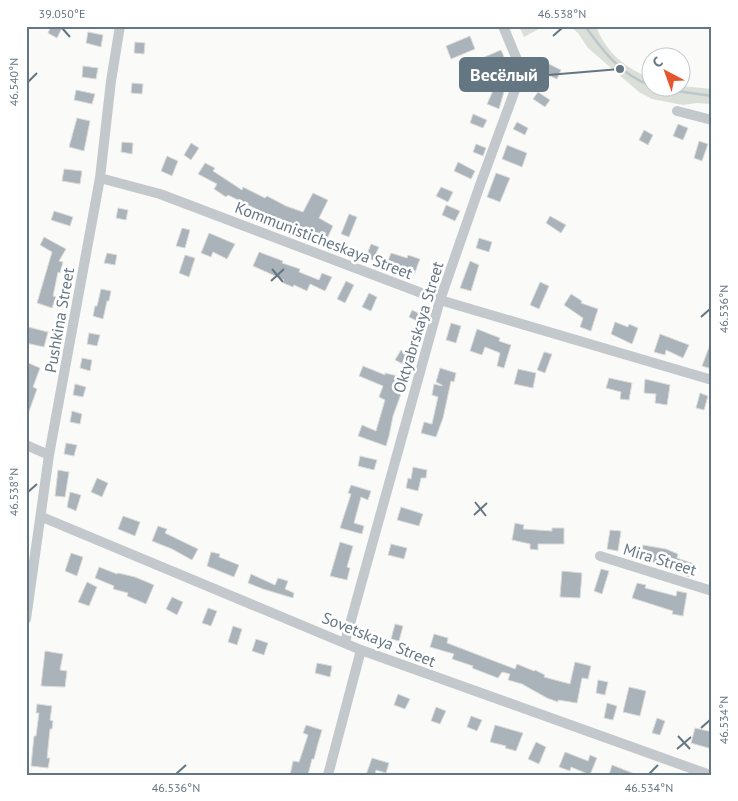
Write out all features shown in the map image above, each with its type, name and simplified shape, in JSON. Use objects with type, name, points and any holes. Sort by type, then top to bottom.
[{"type":"street","name":"Pushkina Street","points":[[26,619],[42,517],[49,455],[100,178],[111,81],[120,26]]},
{"type":"street","name":"Oktyabrskaya Street","points":[[345,642],[440,300],[517,83],[520,67],[503,26]]},
{"type":"street","points":[[678,111],[712,120]]},
{"type":"street","name":"Kommunisticheskaya Street","points":[[100,178],[160,194],[440,300],[712,380]]},
{"type":"street","points":[[26,445],[49,455]]},
{"type":"street","name":"Sovetskaya Street","points":[[42,517],[361,650],[710,775]]},
{"type":"street","name":"Mira Street","points":[[600,556],[712,591]]},
{"type":"street","points":[[328,775],[361,650]]},
{"type":"shaded area","points":[[519,26],[544,26],[524,37]]},
{"type":"shaded area","points":[[570,26],[596,26],[600,36],[611,52],[625,64],[640,73],[640,93],[588,48],[578,33]]},
{"type":"shaded area","points":[[690,87],[712,89],[712,104],[697,103],[683,105],[650,98],[690,98]]},
{"type":"building","points":[[51,26],[63,26],[57,38],[48,33]]},
{"type":"building","points":[[88,32],[103,35],[101,47],[86,43]]},
{"type":"building","points":[[470,36],[475,49],[451,59],[446,46]]},
{"type":"building","points":[[135,42],[145,43],[144,54],[134,53]]},
{"type":"building","points":[[501,50],[506,61],[487,69],[482,58]]},
{"type":"building","points":[[545,62],[561,70],[557,79],[541,72]]},
{"type":"building","points":[[83,66],[98,68],[96,79],[82,77]]},
{"type":"building","points":[[491,73],[508,78],[499,109],[487,104],[496,84],[489,82]]},
{"type":"building","points":[[132,83],[143,84],[142,94],[131,93]]},
{"type":"building","points":[[76,90],[95,94],[92,104],[74,100]]},
{"type":"building","points":[[538,92],[550,100],[545,107],[533,99]]},
{"type":"building","points":[[473,114],[487,120],[483,128],[470,123]]},
{"type":"building","points":[[77,118],[90,121],[84,151],[69,147]]},
{"type":"building","points":[[517,122],[528,128],[525,135],[513,129]]},
{"type":"building","points":[[678,124],[688,128],[683,140],[673,136]]},
{"type":"building","points":[[644,130],[653,135],[648,145],[639,140]]},
{"type":"building","points":[[699,141],[708,144],[702,161],[694,158]]},
{"type":"building","points":[[122,142],[133,143],[132,154],[121,152]]},
{"type":"building","points":[[191,143],[199,148],[191,160],[184,155]]},
{"type":"building","points":[[476,144],[486,148],[483,156],[473,152]]},
{"type":"building","points":[[507,145],[527,153],[522,167],[502,159]]},
{"type":"building","points":[[167,156],[178,161],[172,176],[161,171]]},
{"type":"building","points":[[458,162],[475,171],[471,179],[454,171]]},
{"type":"building","points":[[205,163],[215,168],[213,171],[242,190],[243,187],[265,198],[267,196],[303,212],[313,193],[328,200],[319,218],[333,226],[326,241],[228,195],[226,197],[214,189],[217,184],[198,174]]},
{"type":"building","points":[[64,169],[82,171],[80,184],[62,181]]},
{"type":"building","points":[[496,173],[510,178],[500,202],[487,197]]},
{"type":"building","points":[[441,187],[453,192],[448,202],[436,196]]},
{"type":"building","points":[[446,205],[460,211],[455,221],[442,215]]},
{"type":"building","points":[[118,208],[128,210],[126,220],[116,218]]},
{"type":"building","points":[[54,211],[73,217],[70,226],[51,220]]},
{"type":"building","points":[[349,214],[357,217],[349,237],[341,234]]},
{"type":"building","points":[[550,216],[566,225],[561,233],[546,223]]},
{"type":"building","points":[[182,228],[190,230],[185,248],[176,246]]},
{"type":"building","points":[[209,233],[235,244],[227,259],[213,252],[211,257],[201,253]]},
{"type":"building","points":[[44,237],[66,249],[59,261],[63,262],[60,273],[58,272],[53,296],[56,297],[52,308],[37,303],[52,252],[40,245]]},
{"type":"building","points":[[479,238],[492,242],[489,252],[476,248]]},
{"type":"building","points":[[371,244],[379,247],[373,260],[366,257]]},
{"type":"building","points":[[259,252],[283,261],[282,263],[300,269],[299,272],[319,280],[322,273],[332,277],[325,291],[310,284],[307,291],[294,285],[293,287],[283,283],[284,280],[253,266]]},
{"type":"building","points":[[107,253],[117,255],[115,265],[104,263]]},
{"type":"building","points":[[391,253],[407,258],[408,255],[420,259],[414,275],[386,266]]},
{"type":"building","points":[[185,255],[195,258],[189,277],[179,273]]},
{"type":"building","points":[[470,261],[479,265],[471,291],[460,288]]},
{"type":"building","points":[[346,281],[354,285],[345,303],[337,299]]},
{"type":"building","points":[[540,282],[549,286],[539,309],[530,305]]},
{"type":"building","points":[[101,289],[111,291],[103,319],[93,316]]},
{"type":"building","points":[[369,293],[377,297],[371,311],[362,307]]},
{"type":"building","points":[[571,294],[582,301],[581,303],[598,309],[591,331],[580,327],[583,318],[564,305]]},
{"type":"building","points":[[412,310],[424,316],[421,323],[409,317]]},
{"type":"building","points":[[615,322],[628,327],[629,324],[638,328],[632,344],[611,334]]},
{"type":"building","points":[[451,323],[461,326],[456,343],[446,340]]},
{"type":"building","points":[[28,327],[48,332],[44,347],[26,343]]},
{"type":"building","points":[[477,329],[500,338],[499,341],[511,345],[504,368],[497,366],[500,353],[485,347],[482,355],[470,351]]},
{"type":"building","points":[[89,333],[100,335],[97,346],[87,344]]},
{"type":"building","points":[[660,334],[689,345],[683,358],[666,350],[665,355],[654,352]]},
{"type":"building","points":[[712,342],[712,369],[702,366]]},
{"type":"building","points":[[401,350],[415,357],[409,367],[395,360]]},
{"type":"building","points":[[544,352],[552,354],[545,373],[537,370]]},
{"type":"building","points":[[82,358],[92,360],[90,371],[80,368]]},
{"type":"building","points":[[26,362],[40,368],[33,387],[37,389],[27,417]]},
{"type":"building","points":[[363,366],[385,375],[385,373],[402,377],[398,393],[401,394],[393,416],[386,446],[358,436],[362,425],[376,431],[385,400],[379,397],[383,386],[359,376]]},
{"type":"building","points":[[440,368],[456,373],[454,382],[451,381],[443,418],[436,437],[421,433],[424,422],[432,424],[438,397],[432,395],[434,384],[442,386],[436,382]]},
{"type":"building","points":[[518,369],[536,373],[533,388],[514,384]]},
{"type":"building","points":[[609,378],[632,383],[629,400],[620,399],[621,392],[606,388]]},
{"type":"building","points":[[645,379],[670,385],[667,405],[655,403],[656,394],[644,393]]},
{"type":"building","points":[[75,384],[86,387],[83,397],[73,395]]},
{"type":"building","points":[[700,393],[708,396],[704,410],[696,408]]},
{"type":"building","points":[[72,411],[82,414],[80,424],[70,422]]},
{"type":"building","points":[[66,443],[77,445],[74,456],[64,454]]},
{"type":"building","points":[[360,456],[377,460],[374,470],[358,466]]},
{"type":"building","points":[[413,467],[427,470],[426,478],[421,478],[418,491],[406,488],[408,478],[411,479]]},
{"type":"building","points":[[58,470],[69,472],[65,497],[55,496]]},
{"type":"building","points":[[97,478],[108,483],[102,497],[91,492]]},
{"type":"building","points":[[351,485],[371,491],[368,500],[361,497],[354,523],[364,526],[362,534],[340,528],[351,494],[348,493]]},
{"type":"building","points":[[70,492],[81,495],[76,511],[67,507]]},
{"type":"building","points":[[401,507],[423,514],[419,526],[397,520]]},
{"type":"building","points":[[123,516],[140,522],[135,536],[118,529]]},
{"type":"building","points":[[515,523],[524,525],[523,529],[552,531],[552,528],[564,528],[564,544],[538,544],[538,550],[530,549],[530,544],[512,540]]},
{"type":"building","points":[[158,526],[167,529],[165,533],[198,549],[192,560],[152,541]]},
{"type":"building","points":[[610,530],[621,531],[618,551],[607,549]]},
{"type":"building","points":[[340,542],[353,546],[347,567],[350,568],[347,580],[330,576]]},
{"type":"building","points":[[391,544],[407,548],[404,559],[388,555]]},
{"type":"building","points":[[643,545],[666,549],[678,554],[677,558],[694,564],[689,577],[650,561],[650,563],[640,561]]},
{"type":"building","points":[[211,552],[220,554],[219,557],[239,565],[234,577],[207,566]]},
{"type":"building","points":[[71,553],[83,557],[77,576],[65,571]]},
{"type":"building","points":[[99,567],[117,574],[135,577],[154,585],[146,604],[127,596],[128,593],[113,589],[114,586],[95,578]]},
{"type":"building","points":[[601,569],[609,571],[602,594],[594,591]]},
{"type":"building","points":[[562,571],[582,573],[580,598],[560,597]]},
{"type":"building","points":[[251,574],[275,585],[278,578],[288,581],[285,589],[294,593],[293,598],[248,583]]},
{"type":"building","points":[[87,582],[97,587],[89,606],[78,602]]},
{"type":"building","points":[[637,583],[646,585],[645,588],[676,596],[677,591],[687,593],[683,616],[672,614],[673,611],[632,598]]},
{"type":"building","points":[[172,597],[183,602],[177,615],[166,609]]},
{"type":"building","points":[[208,608],[217,611],[211,626],[202,623]]},
{"type":"building","points":[[395,624],[403,626],[399,641],[391,639]]},
{"type":"building","points":[[233,626],[242,629],[237,645],[228,642]]},
{"type":"building","points":[[434,634],[448,638],[447,643],[515,669],[517,664],[535,670],[545,675],[544,677],[570,684],[575,662],[591,666],[588,679],[582,678],[577,703],[558,700],[558,702],[522,684],[508,680],[510,674],[502,672],[498,678],[472,668],[473,666],[452,659],[454,654],[430,647]]},
{"type":"building","points":[[256,639],[268,643],[264,655],[252,651]]},
{"type":"building","points":[[45,651],[63,654],[60,670],[67,671],[65,687],[41,686]]},
{"type":"building","points":[[317,663],[332,666],[330,677],[315,673]]},
{"type":"building","points":[[598,680],[608,682],[605,695],[596,693]]},
{"type":"building","points":[[629,687],[646,691],[640,716],[623,712]]},
{"type":"building","points":[[398,694],[410,699],[405,709],[394,705]]},
{"type":"building","points":[[607,703],[617,706],[613,720],[604,718]]},
{"type":"building","points":[[37,704],[52,706],[50,720],[53,721],[52,729],[50,729],[47,758],[50,758],[48,768],[31,766],[34,736],[36,736],[39,713],[36,713]]},
{"type":"building","points":[[436,707],[446,711],[440,724],[431,721]]},
{"type":"building","points":[[471,716],[482,720],[477,731],[467,727]]},
{"type":"building","points":[[657,718],[665,721],[660,735],[652,733]]},
{"type":"building","points":[[306,725],[322,730],[314,759],[312,759],[308,775],[290,775],[293,761],[299,762],[308,735],[303,733]]},
{"type":"building","points":[[495,725],[523,733],[516,751],[490,742]]},
{"type":"building","points":[[695,728],[712,732],[712,749],[691,743]]},
{"type":"building","points":[[536,742],[546,747],[539,764],[528,759]]},
{"type":"building","points":[[565,752],[588,761],[590,755],[597,758],[590,775],[571,767],[570,771],[559,767]]},
{"type":"building","points":[[372,758],[389,763],[386,773],[376,770],[375,775],[366,775]]},
{"type":"building","points":[[612,765],[635,774],[635,775],[609,775]]},
{"type":"waterway","points":[[585,26],[613,61],[621,69],[640,81]]},
{"type":"waterway","points":[[690,93],[712,96]]},
{"type":"place","name":"Весёлый","points":[[620,69]]}]
